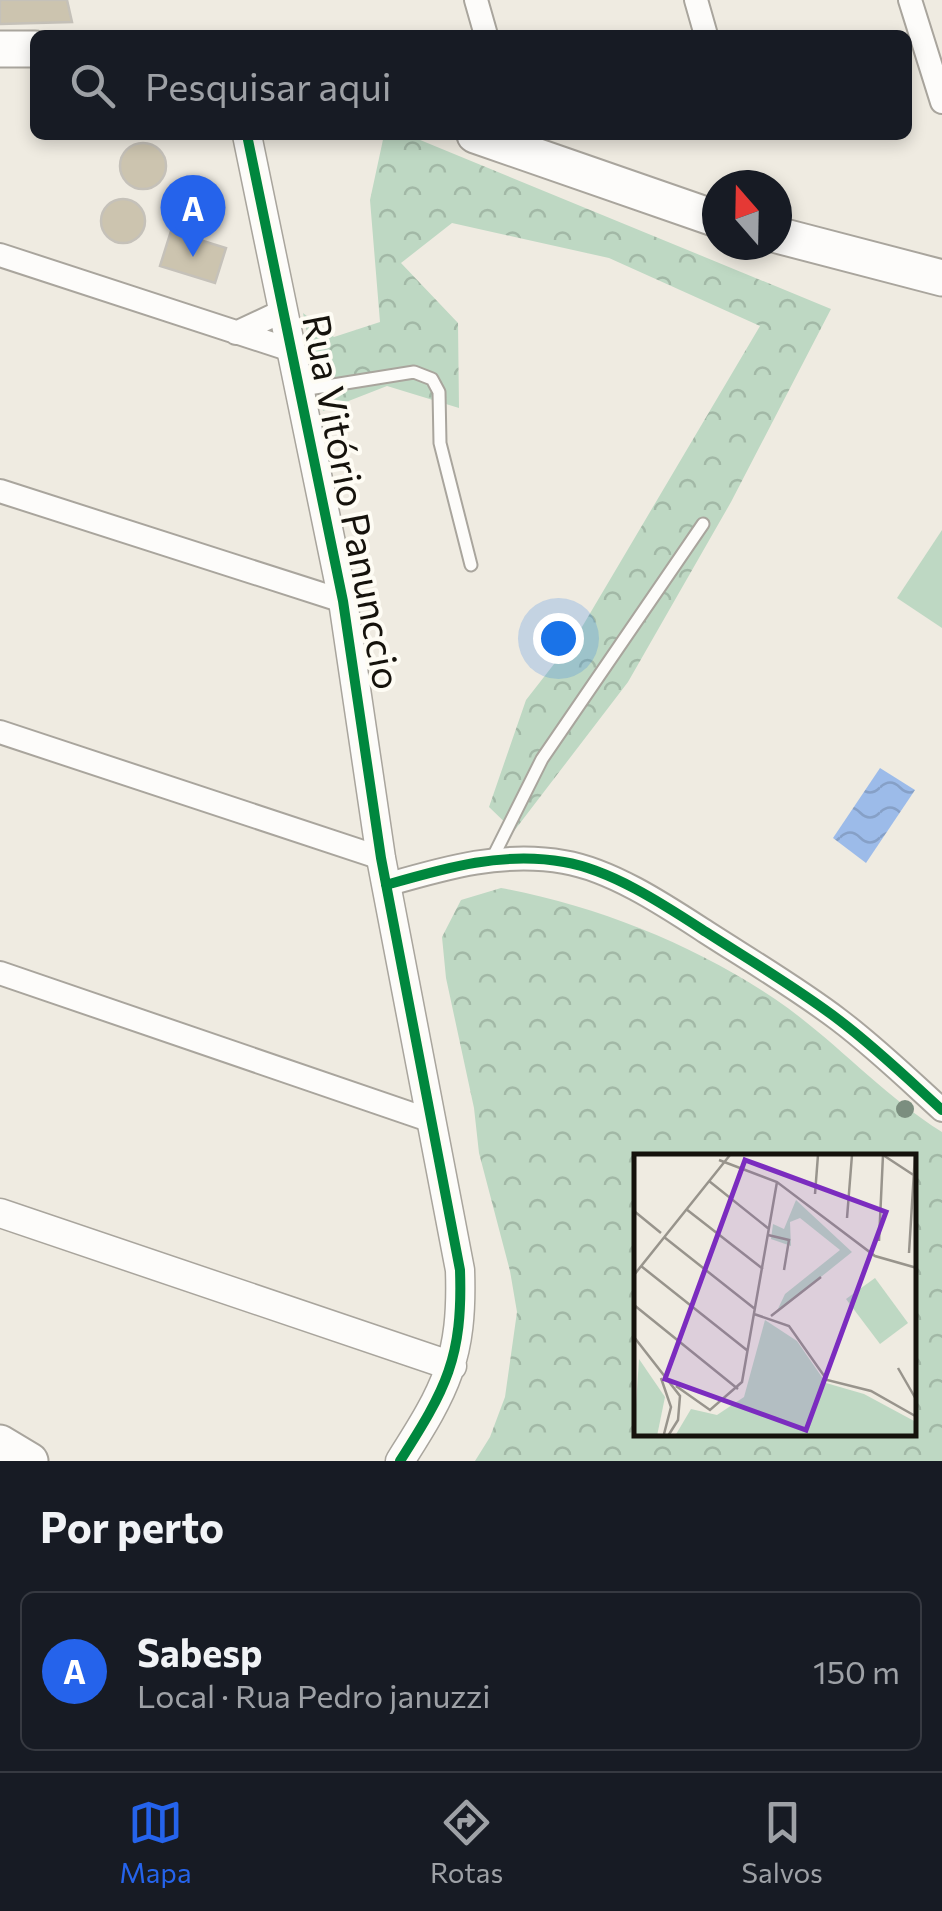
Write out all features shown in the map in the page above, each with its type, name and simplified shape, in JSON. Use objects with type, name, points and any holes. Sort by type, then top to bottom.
[{"type":"main road","points":[[0,49],[30,49]]},
{"type":"main road","points":[[489,140],[702,214]]},
{"type":"main road","points":[[792,239],[942,278]]},
{"type":"main road","points":[[0,1443],[30,1461]]},
{"type":"street","points":[[476,0],[485,30]]},
{"type":"street","points":[[696,0],[705,30]]},
{"type":"street","points":[[910,0],[942,102]]},
{"type":"street","name":"Rua Vitório Panunccio","points":[[249,140],[343,601],[383,872],[460,1270],[461,1316],[452,1366],[432,1412],[400,1461]]},
{"type":"street","points":[[0,256],[294,351]]},
{"type":"street","points":[[236,333],[285,310]]},
{"type":"street","points":[[0,491],[343,601]]},
{"type":"street","points":[[0,732],[383,872],[442,868],[492,858],[568,862],[621,883],[668,908],[839,1020],[942,1110]]},
{"type":"street","points":[[0,973],[430,1120]]},
{"type":"street","points":[[0,1213],[452,1366]]},
{"type":"lane","points":[[302,390],[414,372],[432,379],[439,392],[440,443],[471,565]]},
{"type":"lane","points":[[492,858],[542,759],[704,524]]},
{"type":"green space","points":[[383,140],[420,140],[702,256],[702,260],[712,260],[831,309],[731,502],[628,682],[514,831],[489,807],[526,700],[579,632],[760,326],[609,258],[452,223],[401,263],[458,323],[459,408],[387,386],[323,411],[303,313],[334,337],[380,322],[370,200]]},
{"type":"green space","points":[[942,530],[942,628],[897,598]]},
{"type":"green space","points":[[501,888],[573,905],[643,930],[711,961],[775,999],[898,1101],[942,1132],[942,1461],[475,1461],[490,1437],[505,1397],[517,1312],[479,1153],[442,937],[461,900]]},
{"type":"water","points":[[880,768],[915,790],[866,863],[833,838]]},
{"type":"building","points":[[0,0],[67,0],[72,22],[0,24]]},
{"type":"building","points":[[143,143],[159,150],[166,166],[159,182],[143,189],[127,182],[120,166],[127,150]]},
{"type":"building","points":[[123,199],[138,206],[145,221],[138,236],[123,243],[108,236],[101,221],[108,206]]},
{"type":"building","points":[[171,231],[226,248],[215,283],[160,266]]},
{"type":"cycle path","points":[[248,140],[343,601],[381,858],[460,1270],[458,1327],[448,1372],[400,1461]]},
{"type":"cycle path","points":[[386,885],[496,860],[541,859],[601,873],[656,901],[807,997],[866,1042],[942,1110]]},
{"type":"place","name":"Sabesp","points":[[193,257]]}]
